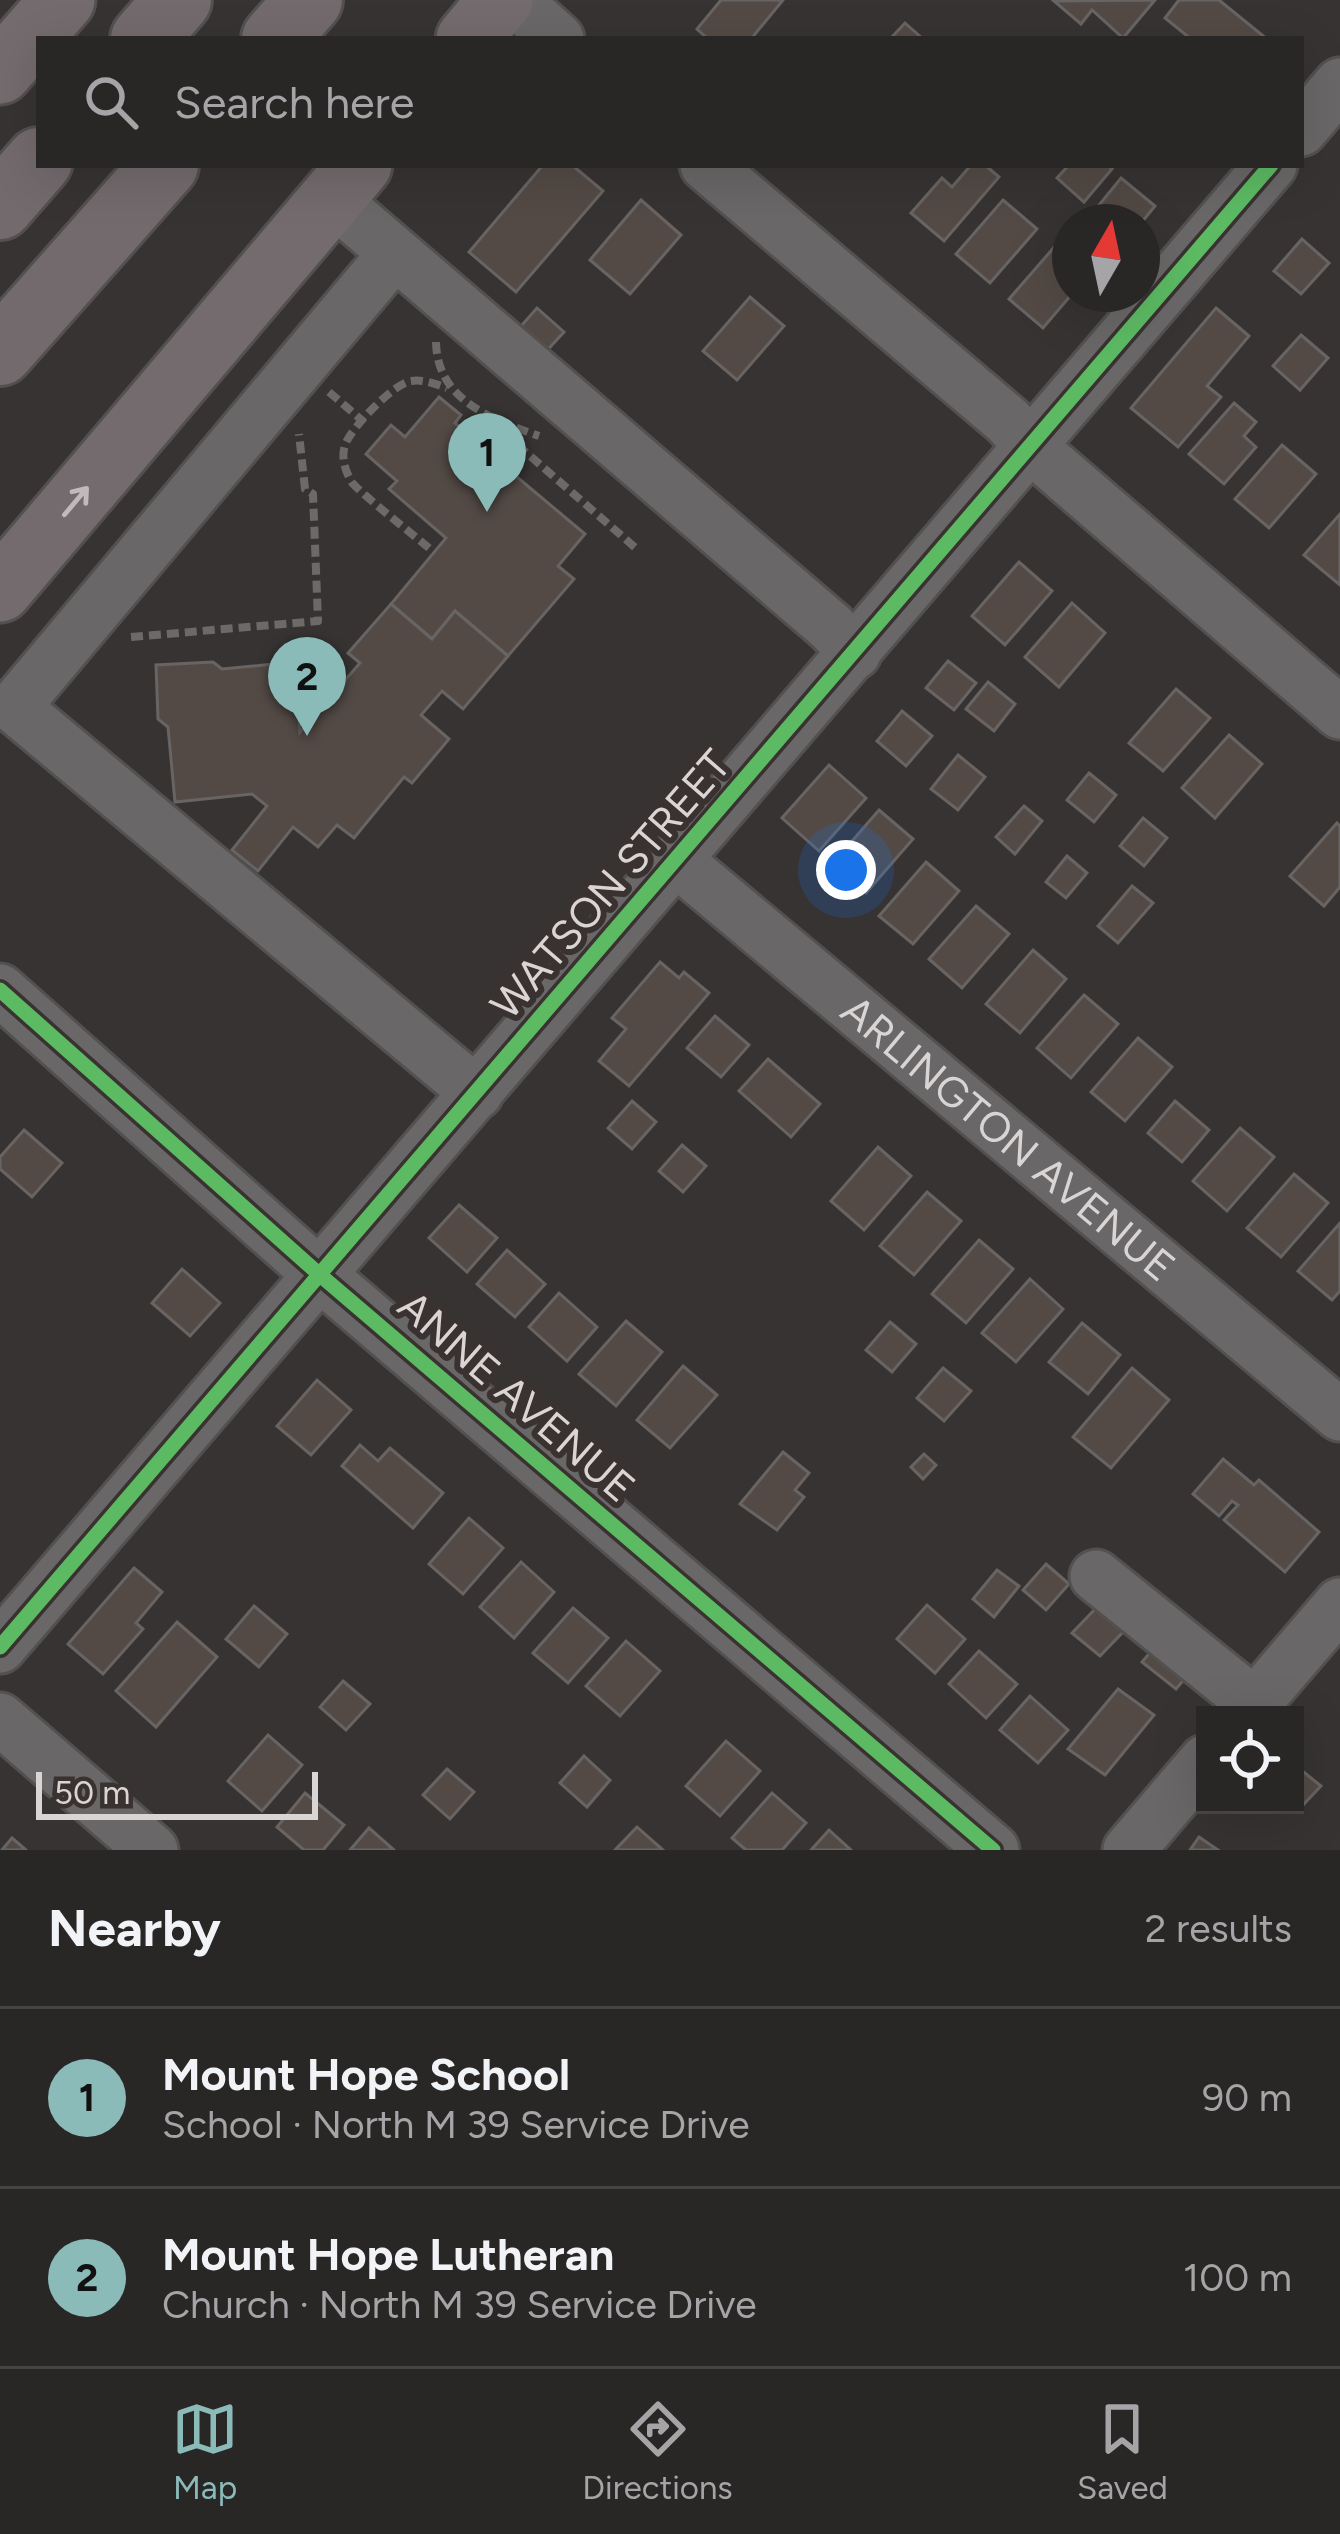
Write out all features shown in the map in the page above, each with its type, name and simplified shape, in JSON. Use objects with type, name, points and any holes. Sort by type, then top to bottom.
[{"type":"highway","points":[[147,36],[178,0]]},
{"type":"highway","points":[[278,36],[309,0]]},
{"type":"highway","points":[[0,206],[36,164]]},
{"type":"highway","points":[[0,352],[162,168]]},
{"type":"highway","points":[[0,384],[90,251]]},
{"type":"main road","points":[[0,72],[63,0]]},
{"type":"main road","points":[[471,36],[501,0]]},
{"type":"main road","points":[[0,590],[346,182]]},
{"type":"street","points":[[515,0],[554,36]]},
{"type":"street","points":[[1304,126],[1340,84]]},
{"type":"street","points":[[710,168],[1008,421],[1032,448],[1340,713]]},
{"type":"street","name":"WATSON STREET","points":[[0,1647],[1268,168]]},
{"type":"street","points":[[346,182],[394,254],[855,652]]},
{"type":"street","points":[[394,254],[14,706],[477,1093]]},
{"type":"street","name":"ARLINGTON AVENUE","points":[[677,861],[1340,1415]]},
{"type":"street","name":"ANNE AVENUE","points":[[0,990],[320,1275],[992,1850]]},
{"type":"street","points":[[1096,1576],[1247,1706]]},
{"type":"street","points":[[1253,1706],[1340,1604]]},
{"type":"street","points":[[0,1719],[152,1850]]},
{"type":"street","points":[[1129,1850],[1196,1772]]},
{"type":"path","points":[[435,330],[436,363],[449,389]]},
{"type":"path","points":[[429,548],[378,503],[353,488],[343,461],[346,440],[393,388],[424,380],[449,389],[489,418],[542,437]]},
{"type":"path","points":[[472,405],[638,550]]},
{"type":"path","points":[[116,638],[319,621],[313,494],[305,489],[298,423]]},
{"type":"building","points":[[721,0],[783,0],[753,36],[705,36],[697,29]]},
{"type":"building","points":[[1155,0],[1125,36],[1092,10],[1081,24],[1054,1]]},
{"type":"building","points":[[1179,0],[1219,0],[1263,36],[1187,36],[1165,18]]},
{"type":"building","points":[[905,23],[920,36],[893,36]]},
{"type":"building","points":[[540,168],[576,168],[603,191],[516,292],[469,252]]},
{"type":"building","points":[[968,168],[988,168],[999,177],[944,241],[911,213],[942,178],[952,187]]},
{"type":"building","points":[[1066,168],[1112,169],[1084,202],[1057,178]]},
{"type":"building","points":[[1121,178],[1153,204],[1100,204]]},
{"type":"building","points":[[641,200],[681,235],[630,294],[590,260]]},
{"type":"building","points":[[1003,200],[1037,229],[990,283],[956,254]]},
{"type":"building","points":[[1302,239],[1329,263],[1301,294],[1274,271]]},
{"type":"building","points":[[1052,250],[1052,312],[1057,312],[1043,328],[1009,299]]},
{"type":"building","points":[[750,297],[784,326],[737,380],[703,351]]},
{"type":"building","points":[[537,308],[564,332],[540,358],[513,335]]},
{"type":"building","points":[[1216,308],[1249,336],[1207,386],[1221,397],[1178,447],[1131,408]]},
{"type":"building","points":[[1301,335],[1328,358],[1300,390],[1273,366]]},
{"type":"building","points":[[439,397],[461,415],[455,423],[477,442],[482,436],[517,465],[511,472],[585,534],[558,566],[574,579],[508,656],[455,611],[432,639],[391,604],[446,538],[389,489],[397,481],[366,454],[391,425],[405,437]]},
{"type":"building","points":[[1234,403],[1256,422],[1244,436],[1256,447],[1224,484],[1189,454]]},
{"type":"building","points":[[1282,445],[1316,474],[1269,528],[1235,499]]},
{"type":"building","points":[[1340,514],[1340,585],[1304,555]]},
{"type":"building","points":[[1019,562],[1052,591],[1005,645],[972,616]]},
{"type":"building","points":[[1072,603],[1105,633],[1059,687],[1025,657]]},
{"type":"building","points":[[391,604],[432,639],[455,611],[508,656],[463,709],[442,691],[421,715],[449,739],[412,783],[404,777],[354,838],[337,825],[318,847],[293,827],[258,871],[232,850],[267,806],[252,794],[175,802],[168,727],[158,719],[156,665],[213,662],[222,669],[294,662],[300,732],[360,663],[348,653]]},
{"type":"building","points":[[948,661],[976,683],[954,710],[926,688]]},
{"type":"building","points":[[988,682],[1015,704],[994,731],[966,709]]},
{"type":"building","points":[[1176,689],[1210,718],[1163,771],[1129,743]]},
{"type":"building","points":[[902,711],[932,736],[906,766],[877,741]]},
{"type":"building","points":[[1229,735],[1262,764],[1215,818],[1182,788]]},
{"type":"building","points":[[958,755],[985,777],[958,810],[931,789]]},
{"type":"building","points":[[829,765],[866,798],[819,851],[782,818]]},
{"type":"building","points":[[1089,773],[1116,795],[1094,822],[1067,800]]},
{"type":"building","points":[[1024,806],[1042,821],[1015,854],[996,837]]},
{"type":"building","points":[[879,810],[913,839],[866,893],[832,864]]},
{"type":"building","points":[[1143,818],[1167,838],[1144,866],[1120,846]]},
{"type":"building","points":[[1337,823],[1340,887],[1324,906],[1290,876]]},
{"type":"building","points":[[1067,856],[1087,873],[1066,898],[1046,882]]},
{"type":"building","points":[[926,862],[959,891],[913,944],[879,916]]},
{"type":"building","points":[[1132,886],[1153,903],[1118,943],[1098,926]]},
{"type":"building","points":[[976,906],[1009,934],[962,988],[929,959]]},
{"type":"building","points":[[1033,950],[1066,979],[1020,1033],[986,1004]]},
{"type":"building","points":[[660,962],[679,978],[684,972],[709,993],[629,1086],[599,1061],[626,1029],[612,1018]]},
{"type":"building","points":[[1084,995],[1118,1024],[1071,1078],[1037,1048]]},
{"type":"building","points":[[715,1016],[749,1045],[721,1077],[687,1048]]},
{"type":"building","points":[[1138,1038],[1172,1067],[1125,1121],[1091,1092]]},
{"type":"building","points":[[768,1059],[820,1104],[791,1137],[739,1091]]},
{"type":"building","points":[[632,1101],[656,1122],[632,1149],[608,1128]]},
{"type":"building","points":[[1175,1101],[1209,1130],[1182,1162],[1148,1133]]},
{"type":"building","points":[[1240,1128],[1274,1157],[1227,1211],[1193,1181]]},
{"type":"building","points":[[24,1130],[62,1163],[32,1197],[0,1169],[0,1157]]},
{"type":"building","points":[[682,1145],[706,1166],[683,1192],[659,1171]]},
{"type":"building","points":[[878,1147],[911,1176],[864,1230],[831,1201]]},
{"type":"building","points":[[1294,1174],[1328,1203],[1281,1257],[1247,1228]]},
{"type":"building","points":[[927,1192],[961,1221],[914,1275],[880,1246]]},
{"type":"building","points":[[459,1205],[497,1238],[467,1272],[429,1238]]},
{"type":"building","points":[[1340,1223],[1340,1291],[1332,1300],[1298,1271]]},
{"type":"building","points":[[979,1240],[1013,1269],[966,1323],[932,1294]]},
{"type":"building","points":[[507,1250],[545,1284],[515,1317],[477,1284]]},
{"type":"building","points":[[182,1269],[220,1303],[190,1336],[152,1303]]},
{"type":"building","points":[[1030,1279],[1063,1309],[1016,1362],[982,1333]]},
{"type":"building","points":[[559,1293],[597,1327],[567,1361],[529,1327]]},
{"type":"building","points":[[626,1321],[662,1352],[616,1406],[579,1374]]},
{"type":"building","points":[[890,1322],[916,1344],[892,1372],[866,1350]]},
{"type":"building","points":[[1082,1323],[1120,1355],[1088,1394],[1049,1362]]},
{"type":"building","points":[[683,1366],[717,1395],[670,1448],[637,1420]]},
{"type":"building","points":[[943,1368],[971,1391],[944,1421],[917,1398]]},
{"type":"building","points":[[1132,1368],[1169,1400],[1111,1468],[1073,1437]]},
{"type":"building","points":[[317,1380],[351,1410],[311,1455],[277,1426]]},
{"type":"building","points":[[360,1445],[378,1461],[390,1448],[443,1493],[413,1528],[342,1466]]},
{"type":"building","points":[[783,1452],[809,1473],[795,1490],[804,1497],[777,1530],[740,1504]]},
{"type":"building","points":[[924,1454],[936,1465],[923,1479],[911,1467]]},
{"type":"building","points":[[1223,1459],[1254,1485],[1259,1480],[1319,1532],[1285,1572],[1224,1520],[1238,1505],[1232,1501],[1219,1516],[1193,1494]]},
{"type":"building","points":[[469,1518],[503,1548],[463,1594],[429,1564]]},
{"type":"building","points":[[521,1562],[554,1592],[514,1638],[480,1607]]},
{"type":"building","points":[[1046,1564],[1069,1584],[1046,1610],[1023,1590]]},
{"type":"building","points":[[134,1568],[162,1592],[136,1623],[143,1629],[103,1674],[68,1644]]},
{"type":"building","points":[[997,1570],[1019,1586],[994,1617],[973,1599]]},
{"type":"building","points":[[927,1605],[965,1639],[935,1673],[897,1639]]},
{"type":"building","points":[[254,1606],[287,1634],[259,1667],[226,1639]]},
{"type":"building","points":[[1097,1607],[1124,1631],[1100,1656],[1072,1633]]},
{"type":"building","points":[[573,1608],[608,1638],[568,1683],[533,1653]]},
{"type":"building","points":[[177,1622],[217,1657],[156,1727],[116,1691]]},
{"type":"building","points":[[626,1641],[660,1671],[620,1716],[586,1686]]},
{"type":"building","points":[[1154,1648],[1187,1676],[1176,1689],[1142,1662]]},
{"type":"building","points":[[979,1651],[1017,1684],[986,1718],[949,1684]]},
{"type":"building","points":[[343,1681],[370,1704],[346,1730],[320,1707]]},
{"type":"building","points":[[1118,1689],[1154,1715],[1105,1775],[1068,1749]]},
{"type":"building","points":[[1030,1696],[1068,1730],[1038,1763],[1000,1730]]},
{"type":"building","points":[[268,1735],[302,1765],[262,1811],[228,1781]]},
{"type":"building","points":[[726,1741],[760,1771],[720,1816],[686,1786]]},
{"type":"building","points":[[584,1756],[610,1780],[587,1807],[560,1783]]},
{"type":"building","points":[[447,1769],[474,1792],[450,1819],[423,1795]]},
{"type":"building","points":[[1304,1772],[1321,1786],[1304,1804]]},
{"type":"building","points":[[305,1793],[344,1825],[323,1850],[304,1850],[277,1827]]},
{"type":"building","points":[[772,1793],[806,1823],[782,1850],[746,1850],[732,1838]]},
{"type":"building","points":[[637,1827],[663,1850],[615,1850]]},
{"type":"building","points":[[369,1828],[394,1850],[350,1850]]},
{"type":"building","points":[[829,1830],[851,1850],[811,1850]]},
{"type":"building","points":[[1199,1837],[1218,1850],[1190,1850]]},
{"type":"building","points":[[12,1838],[26,1850],[2,1850]]},
{"type":"cycle path","points":[[0,1647],[1268,168]]},
{"type":"cycle path","points":[[0,990],[320,1275],[993,1850]]},
{"type":"place","name":"Mount Hope School","points":[[487,512]]},
{"type":"place","name":"Mount Hope Lutheran","points":[[307,736]]}]
